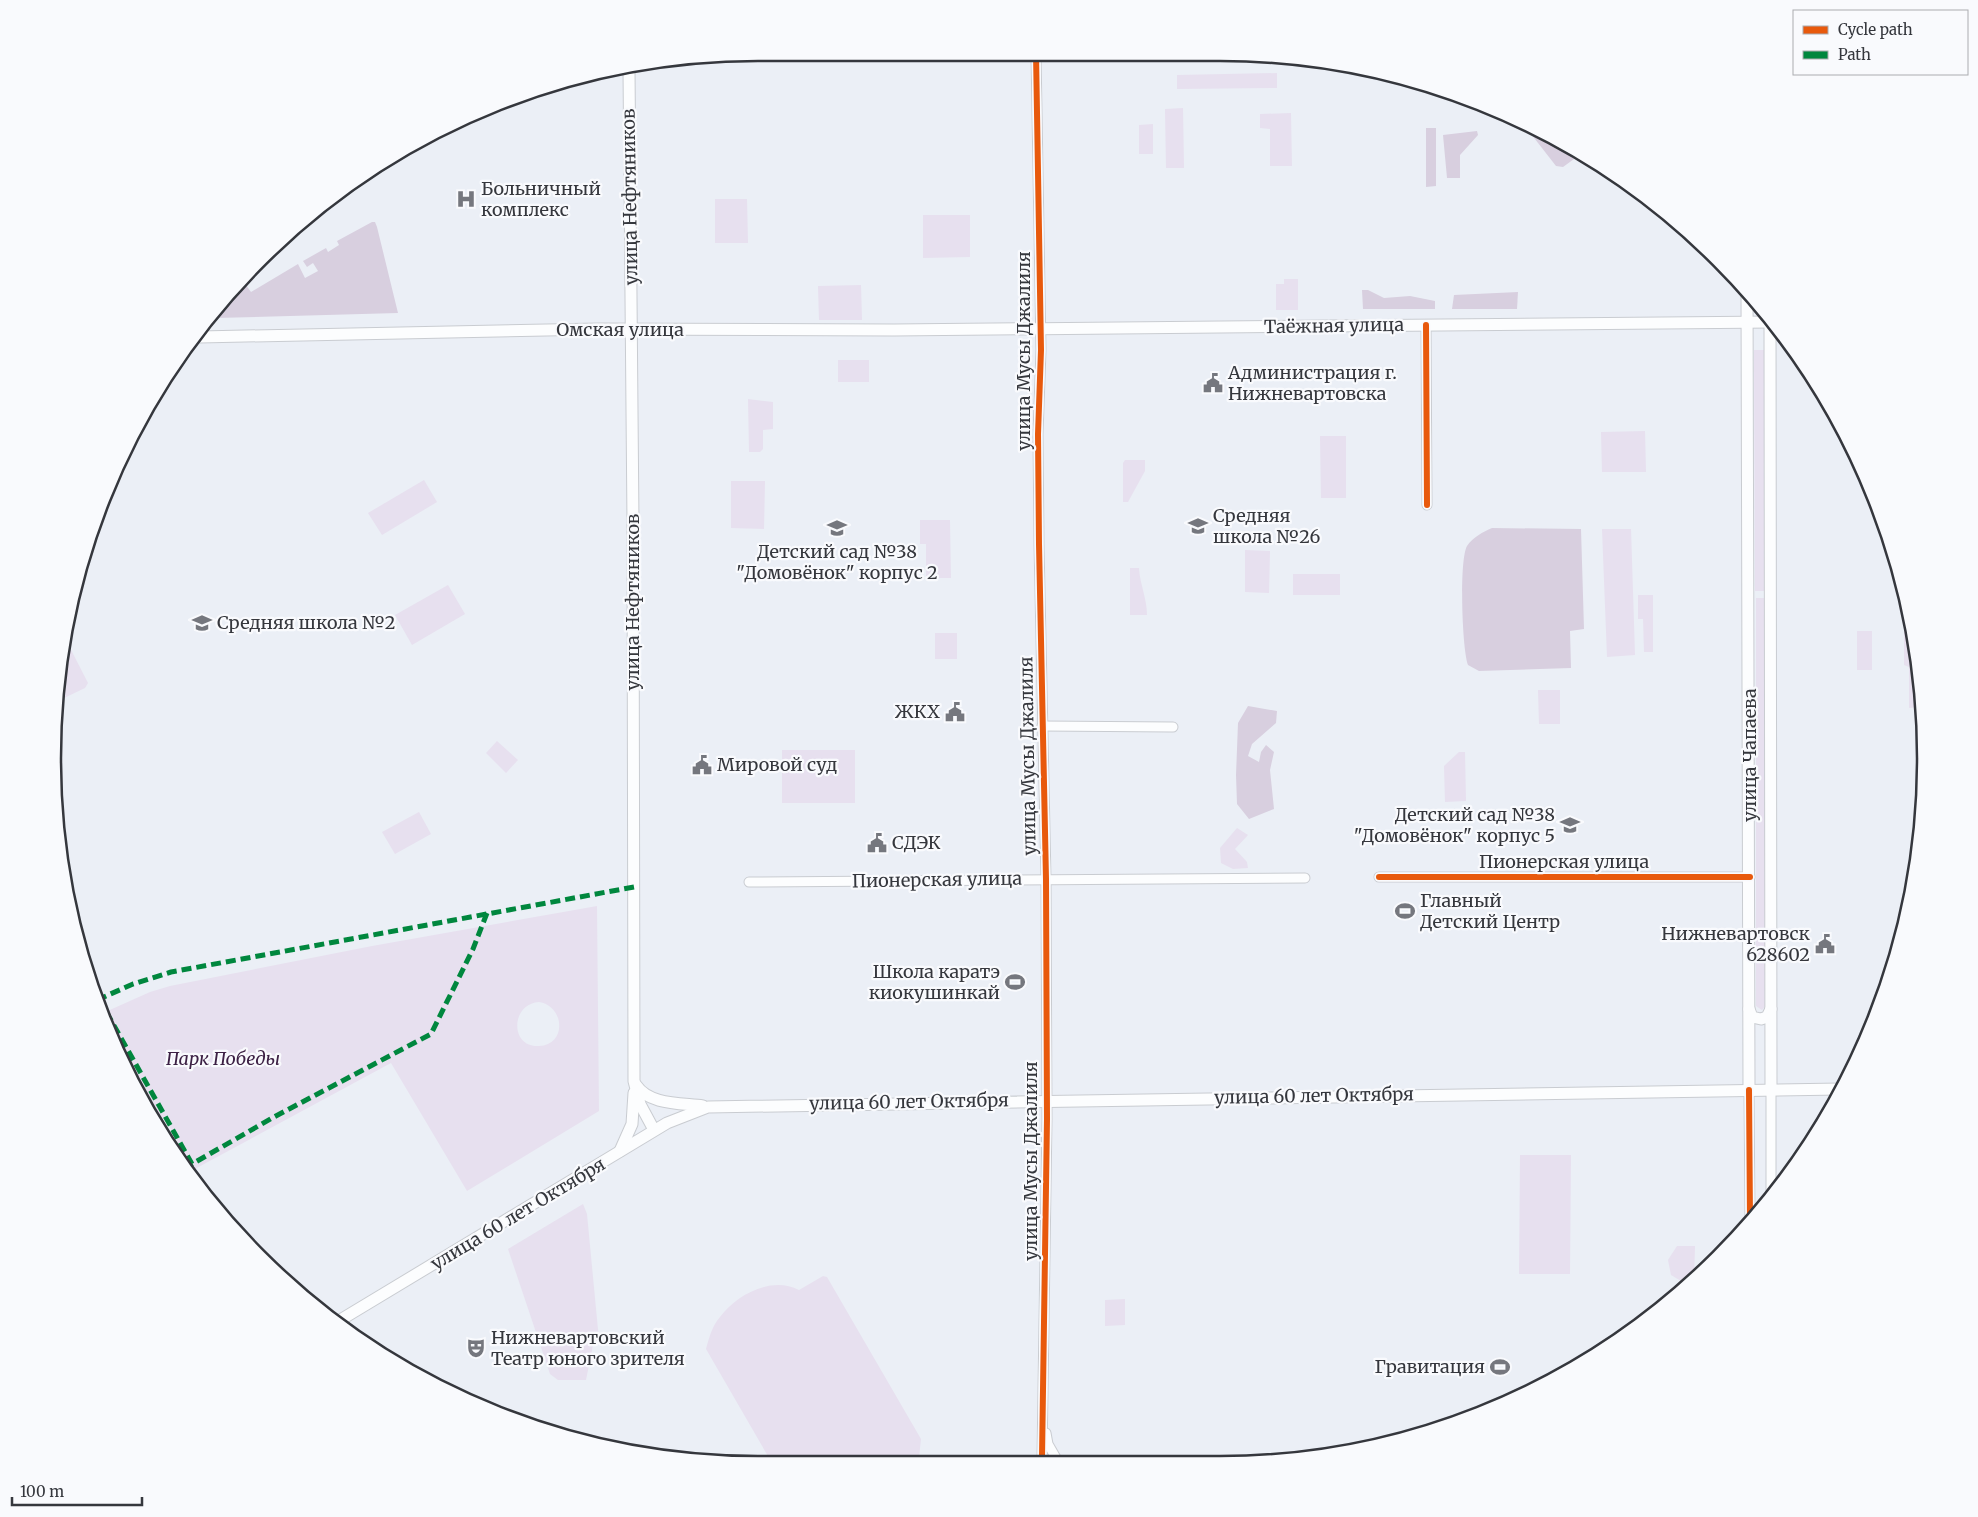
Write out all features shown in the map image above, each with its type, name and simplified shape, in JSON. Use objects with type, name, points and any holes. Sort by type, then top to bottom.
[{"type":"main road","name":"улица Нефтяников","points":[[629,74],[632,329],[634,1081],[640,1104],[654,1130]]},
{"type":"main road","name":"улица Чапаева","points":[[1747,303],[1749,1090]]},
{"type":"main road","points":[[1748,322],[1763,321]]},
{"type":"main road","name":"Таёжная улица","points":[[1041,328],[1748,322]]},
{"type":"main road","name":"Омская улица","points":[[203,337],[632,329],[1041,328]]},
{"type":"main road","name":"улица Чапаева","points":[[1771,332],[1771,1090]]},
{"type":"main road","points":[[1749,1008],[1752,1017],[1761,1020],[1767,1017],[1771,1009]]},
{"type":"main road","points":[[634,1081],[646,1096],[654,1100],[708,1107]]},
{"type":"main road","points":[[616,1155],[626,1141],[632,1124],[634,1081]]},
{"type":"main road","points":[[1771,1090],[1833,1089]]},
{"type":"main road","name":"улица 60 лет Октября","points":[[343,1318],[616,1155],[654,1130],[678,1117],[708,1107],[1047,1100],[1771,1090]]},
{"type":"street","name":"улица Мусы Джалиля","points":[[1036,61],[1041,328],[1038,434],[1046,879],[1047,1100],[1042,1456]]},
{"type":"street","points":[[1426,325],[1427,505]]},
{"type":"street","points":[[1042,726],[1173,727]]},
{"type":"street","name":"Пионерская улица","points":[[1379,878],[1750,877]]},
{"type":"street","name":"Пионерская улица","points":[[749,882],[1305,878]]},
{"type":"street","name":"улица Чапаева","points":[[1749,1090],[1750,1211]]},
{"type":"street","name":"улица Чапаева","points":[[1771,1090],[1771,1185]]},
{"type":"street","points":[[1042,1414],[1048,1444],[1055,1456]]},
{"type":"green space","points":[[1277,73],[1277,88],[1177,89],[1177,75]]},
{"type":"green space","points":[[1183,108],[1184,168],[1166,168],[1165,109]]},
{"type":"green space","points":[[1291,113],[1292,166],[1270,166],[1270,129],[1260,128],[1260,114]]},
{"type":"green space","points":[[1153,124],[1153,154],[1139,154],[1139,125]]},
{"type":"green space","points":[[715,199],[747,199],[748,243],[715,243]]},
{"type":"green space","points":[[923,215],[970,215],[970,257],[923,258]]},
{"type":"green space","points":[[1284,279],[1298,279],[1298,310],[1276,310],[1276,284],[1284,284]]},
{"type":"green space","points":[[861,285],[862,320],[819,320],[818,286]]},
{"type":"green space","points":[[1754,350],[1764,350],[1765,591],[1755,591]]},
{"type":"green space","points":[[838,360],[869,360],[869,382],[838,382]]},
{"type":"green space","points":[[748,399],[773,402],[773,429],[763,430],[763,449],[760,452],[749,452]]},
{"type":"green space","points":[[1645,431],[1646,472],[1602,472],[1601,432]]},
{"type":"green space","points":[[1320,436],[1346,436],[1346,498],[1321,498]]},
{"type":"green space","points":[[1125,460],[1145,460],[1145,471],[1128,502],[1123,502],[1123,463]]},
{"type":"green space","points":[[424,480],[437,502],[382,535],[368,513]]},
{"type":"green space","points":[[731,481],[765,481],[764,529],[731,528]]},
{"type":"green space","points":[[920,520],[950,520],[951,578],[926,578],[926,544],[920,544]]},
{"type":"green space","points":[[1602,529],[1631,529],[1635,655],[1607,657]]},
{"type":"green space","points":[[1245,550],[1270,551],[1269,593],[1245,592]]},
{"type":"green space","points":[[1130,568],[1139,568],[1147,615],[1130,615]]},
{"type":"green space","points":[[1293,574],[1340,574],[1340,595],[1293,595]]},
{"type":"green space","points":[[448,585],[465,614],[412,645],[395,615]]},
{"type":"green space","points":[[1638,595],[1653,595],[1653,652],[1644,652],[1643,619],[1638,619]]},
{"type":"green space","points":[[1756,598],[1765,598],[1766,1005],[1762,1010],[1756,1006]]},
{"type":"green space","points":[[1904,630],[1911,667],[1915,707],[1909,708],[1909,667],[1904,665]]},
{"type":"green space","points":[[1857,631],[1872,631],[1872,670],[1857,670]]},
{"type":"green space","points":[[935,633],[957,633],[957,659],[935,659]]},
{"type":"green space","points":[[70,648],[88,683],[85,688],[64,698]]},
{"type":"green space","points":[[1538,690],[1560,690],[1560,724],[1539,724]]},
{"type":"green space","points":[[497,741],[518,760],[506,773],[486,753]]},
{"type":"green space","points":[[782,750],[855,750],[855,803],[782,803]]},
{"type":"green space","points":[[1459,752],[1465,752],[1466,801],[1445,802],[1444,766]]},
{"type":"green space","points":[[419,812],[431,834],[395,854],[382,832]]},
{"type":"green space","points":[[1237,828],[1248,835],[1235,849],[1247,862],[1248,868],[1233,869],[1221,863],[1220,848]]},
{"type":"green space","name":"Парк Победы","points":[[597,906],[599,1111],[467,1191],[391,1063],[195,1169],[183,1152],[164,1117],[162,1118],[155,1107],[133,1067],[108,1011],[150,992],[170,986],[372,946]],"holes":[[[539,1002],[548,1005],[558,1017],[559,1025],[558,1033],[554,1039],[548,1044],[539,1046],[529,1045],[523,1040],[517,1026],[523,1010],[529,1005]]]},
{"type":"green space","points":[[1520,1155],[1571,1155],[1570,1274],[1519,1274]]},
{"type":"green space","points":[[583,1204],[587,1214],[599,1340],[593,1345],[586,1380],[558,1380],[550,1374],[508,1249]]},
{"type":"green space","points":[[1677,1246],[1695,1246],[1694,1269],[1681,1281],[1671,1275],[1668,1260]]},
{"type":"green space","points":[[823,1276],[827,1277],[921,1439],[919,1456],[768,1456],[706,1349],[711,1332],[717,1321],[727,1309],[745,1295],[767,1286],[789,1286],[799,1290]]},
{"type":"green space","points":[[1125,1299],[1125,1325],[1105,1326],[1105,1300]]},
{"type":"shaded area","points":[[1426,128],[1436,128],[1436,186],[1426,187]]},
{"type":"shaded area","points":[[1477,131],[1478,135],[1460,155],[1460,178],[1447,178],[1443,135]]},
{"type":"shaded area","points":[[1532,135],[1574,159],[1563,167],[1556,166]]},
{"type":"shaded area","points":[[375,222],[398,313],[218,318],[246,286],[251,292],[298,264],[305,278],[318,271],[313,263],[307,267],[303,261],[326,248],[328,252],[339,245],[337,241]]},
{"type":"shaded area","points":[[1362,290],[1368,290],[1384,298],[1410,296],[1435,301],[1435,309],[1363,309]]},
{"type":"shaded area","points":[[1518,292],[1517,309],[1452,309],[1454,295]]},
{"type":"shaded area","points":[[1492,528],[1581,529],[1584,629],[1570,631],[1571,668],[1479,671],[1468,665],[1464,642],[1462,605],[1464,554],[1472,540]]},
{"type":"shaded area","points":[[1248,706],[1277,711],[1276,723],[1252,744],[1248,756],[1259,762],[1261,752],[1266,745],[1274,752],[1270,770],[1274,809],[1249,819],[1237,804],[1236,775],[1238,723]]},
{"type":"marked path","points":[[103,997],[133,984],[171,972],[634,887]]},
{"type":"marked path","points":[[115,1028],[192,1164],[274,1117],[431,1034],[473,949],[487,913]]},
{"type":"cycle path","points":[[1036,61],[1041,350],[1038,434],[1039,544],[1046,879],[1047,1119],[1042,1456]]},
{"type":"cycle path","points":[[1426,325],[1427,505]]},
{"type":"cycle path","points":[[1379,877],[1750,877]]},
{"type":"cycle path","points":[[1749,1090],[1750,1211]]},
{"type":"place","name":"Больничный комплекс","points":[[466,199]]},
{"type":"place","name":"Администрация г. Нижневартовска","points":[[1213,383]]},
{"type":"place","name":"Средняя школа №26","points":[[1198,526]]},
{"type":"place","name":"Детский сад №38 \"Домовёнок\" корпус 2","points":[[837,528]]},
{"type":"place","name":"Средняя школа №2","points":[[202,623]]},
{"type":"place","name":"ЖКХ","points":[[955,712]]},
{"type":"place","name":"Мировой суд","points":[[702,765]]},
{"type":"place","name":"Детский сад №38 \"Домовёнок\" корпус 5","points":[[1570,825]]},
{"type":"place","name":"СДЭК","points":[[877,843]]},
{"type":"place","name":"Главный Детский Центр","points":[[1405,911]]},
{"type":"place","name":"Нижневартовск 628602","points":[[1825,944]]},
{"type":"place","name":"Школа каратэ киокушинкай","points":[[1015,982]]},
{"type":"place","name":"Нижневартовский Театр юного зрителя","points":[[476,1348]]},
{"type":"place","name":"Гравитация","points":[[1500,1367]]}]
